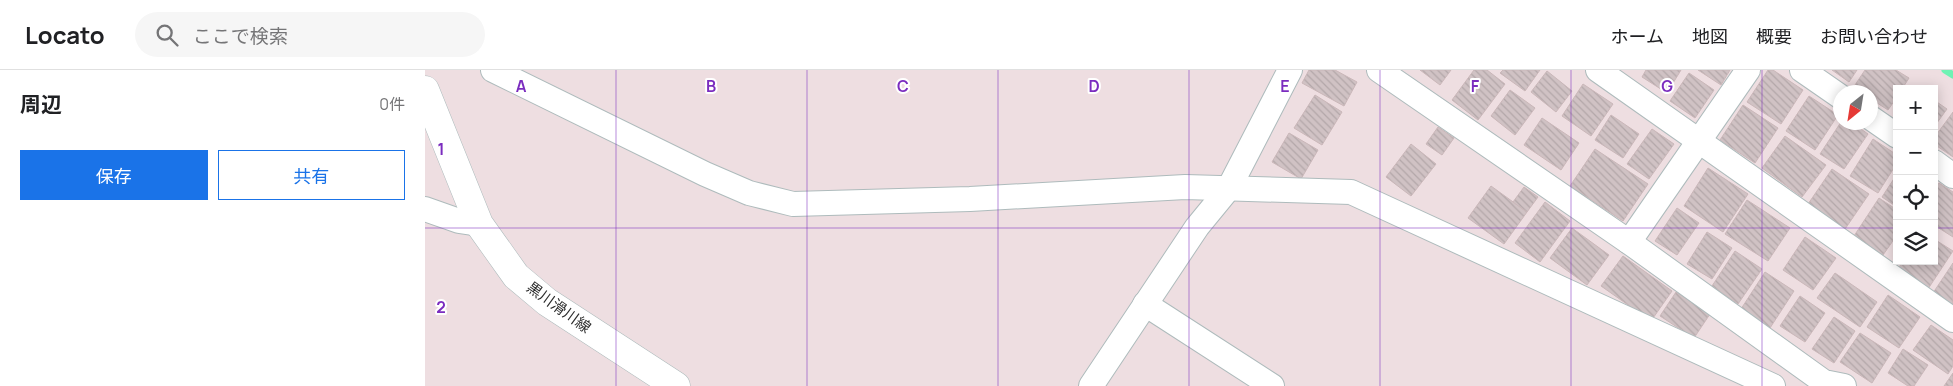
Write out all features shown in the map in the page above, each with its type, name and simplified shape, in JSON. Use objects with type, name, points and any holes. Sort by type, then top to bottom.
[{"type":"main road","name":"黒川滑川線","points":[[425,90],[479,224],[516,276],[547,302],[677,386]]},
{"type":"street","points":[[493,70],[705,174],[749,193],[793,204],[970,200],[1185,187],[1351,192],[1773,386]]},
{"type":"street","points":[[1091,386],[1197,227],[1229,188],[1290,70]]},
{"type":"street","points":[[1379,70],[1629,242],[1824,382],[1844,386]]},
{"type":"street","points":[[1598,70],[1953,320]]},
{"type":"street","points":[[1629,242],[1748,70]]},
{"type":"street","points":[[1802,70],[1833,91]]},
{"type":"street","points":[[1878,123],[1893,133]]},
{"type":"street","points":[[1938,165],[1953,176]]},
{"type":"street","points":[[425,209],[459,222],[479,224]]},
{"type":"street","points":[[1145,304],[1272,386]]},
{"type":"building","points":[[1309,70],[1335,70],[1357,82],[1344,106],[1302,83]]},
{"type":"building","points":[[1420,70],[1451,70],[1440,85]]},
{"type":"building","points":[[1474,70],[1487,70],[1505,84],[1478,120],[1452,100]]},
{"type":"building","points":[[1503,70],[1540,70],[1525,91],[1500,73]]},
{"type":"building","points":[[1646,70],[1681,70],[1667,93],[1642,77]]},
{"type":"building","points":[[1698,70],[1730,70],[1721,85]]},
{"type":"building","points":[[1768,70],[1773,70],[1803,90],[1781,124],[1747,102]]},
{"type":"building","points":[[1832,70],[1857,70],[1849,82]]},
{"type":"building","points":[[1865,70],[1896,70],[1909,78],[1905,85],[1893,85],[1893,103],[1888,110],[1878,104],[1878,85],[1855,85]]},
{"type":"building","points":[[1547,71],[1572,91],[1556,112],[1531,92]]},
{"type":"building","points":[[1689,73],[1714,90],[1695,118],[1670,101]]},
{"type":"building","points":[[1583,84],[1613,104],[1591,136],[1562,116]]},
{"type":"building","points":[[1510,90],[1535,108],[1515,135],[1491,116]]},
{"type":"building","points":[[1315,95],[1342,112],[1322,145],[1294,128]]},
{"type":"building","points":[[1809,96],[1833,112],[1833,123],[1815,150],[1786,131]]},
{"type":"building","points":[[1938,103],[1947,109],[1938,121]]},
{"type":"building","points":[[1743,105],[1778,128],[1755,163],[1720,140]]},
{"type":"building","points":[[1953,112],[1953,157],[1938,147],[1938,133]]},
{"type":"building","points":[[1611,115],[1639,134],[1623,158],[1595,140]]},
{"type":"building","points":[[1542,118],[1579,143],[1561,170],[1524,145]]},
{"type":"building","points":[[1438,127],[1454,138],[1442,155],[1426,144]]},
{"type":"building","points":[[1652,129],[1674,144],[1649,179],[1627,164]]},
{"type":"building","points":[[1836,130],[1862,130],[1868,134],[1844,169],[1820,154]]},
{"type":"building","points":[[1289,133],[1318,150],[1301,179],[1272,162]]},
{"type":"building","points":[[1785,136],[1826,165],[1802,197],[1762,168]]},
{"type":"building","points":[[1873,139],[1893,152],[1893,169],[1878,193],[1850,176]]},
{"type":"building","points":[[1411,144],[1436,164],[1411,196],[1386,177]]},
{"type":"building","points":[[1595,149],[1648,184],[1623,221],[1570,186]]},
{"type":"building","points":[[1708,168],[1748,194],[1723,232],[1684,206]]},
{"type":"building","points":[[1832,169],[1869,194],[1843,232],[1806,207]]},
{"type":"building","points":[[1893,180],[1893,204],[1882,197]]},
{"type":"building","points":[[1939,183],[1953,192],[1953,237],[1938,228]]},
{"type":"building","points":[[1491,186],[1527,212],[1504,244],[1468,218]]},
{"type":"building","points":[[1524,187],[1538,197],[1527,212],[1513,202]]},
{"type":"building","points":[[1879,198],[1893,207],[1893,241],[1883,255],[1854,236]]},
{"type":"building","points":[[1747,200],[1790,228],[1768,261],[1725,234]]},
{"type":"building","points":[[1545,202],[1570,221],[1540,262],[1515,243]]},
{"type":"building","points":[[1677,208],[1699,223],[1677,255],[1655,241]]},
{"type":"building","points":[[1572,228],[1609,255],[1587,285],[1550,258]]},
{"type":"building","points":[[1707,232],[1732,248],[1712,279],[1687,264]]},
{"type":"building","points":[[1805,237],[1836,258],[1813,290],[1783,270]]},
{"type":"building","points":[[1938,242],[1953,251],[1928,289],[1898,269],[1900,265],[1938,265]]},
{"type":"building","points":[[1735,251],[1762,269],[1738,304],[1712,286]]},
{"type":"building","points":[[1623,256],[1672,291],[1651,321],[1601,286]]},
{"type":"building","points":[[1953,263],[1953,307],[1933,293]]},
{"type":"building","points":[[1765,272],[1794,291],[1770,328],[1741,309]]},
{"type":"building","points":[[1835,273],[1877,302],[1860,327],[1817,298]]},
{"type":"building","points":[[1676,292],[1710,314],[1694,338],[1660,316]]},
{"type":"building","points":[[1888,295],[1920,317],[1899,348],[1867,327]]},
{"type":"building","points":[[1800,296],[1825,313],[1805,342],[1780,326]]},
{"type":"building","points":[[1834,317],[1855,331],[1834,363],[1812,349]]},
{"type":"building","points":[[1931,325],[1953,340],[1953,366],[1948,374],[1913,350]]},
{"type":"building","points":[[1860,333],[1891,353],[1872,383],[1840,362]]},
{"type":"building","points":[[1903,349],[1928,365],[1914,386],[1908,386],[1888,373]]},
{"type":"building","points":[[1953,373],[1953,386],[1944,386]]},
{"type":"waterway","points":[[1945,70],[1953,75]]}]
